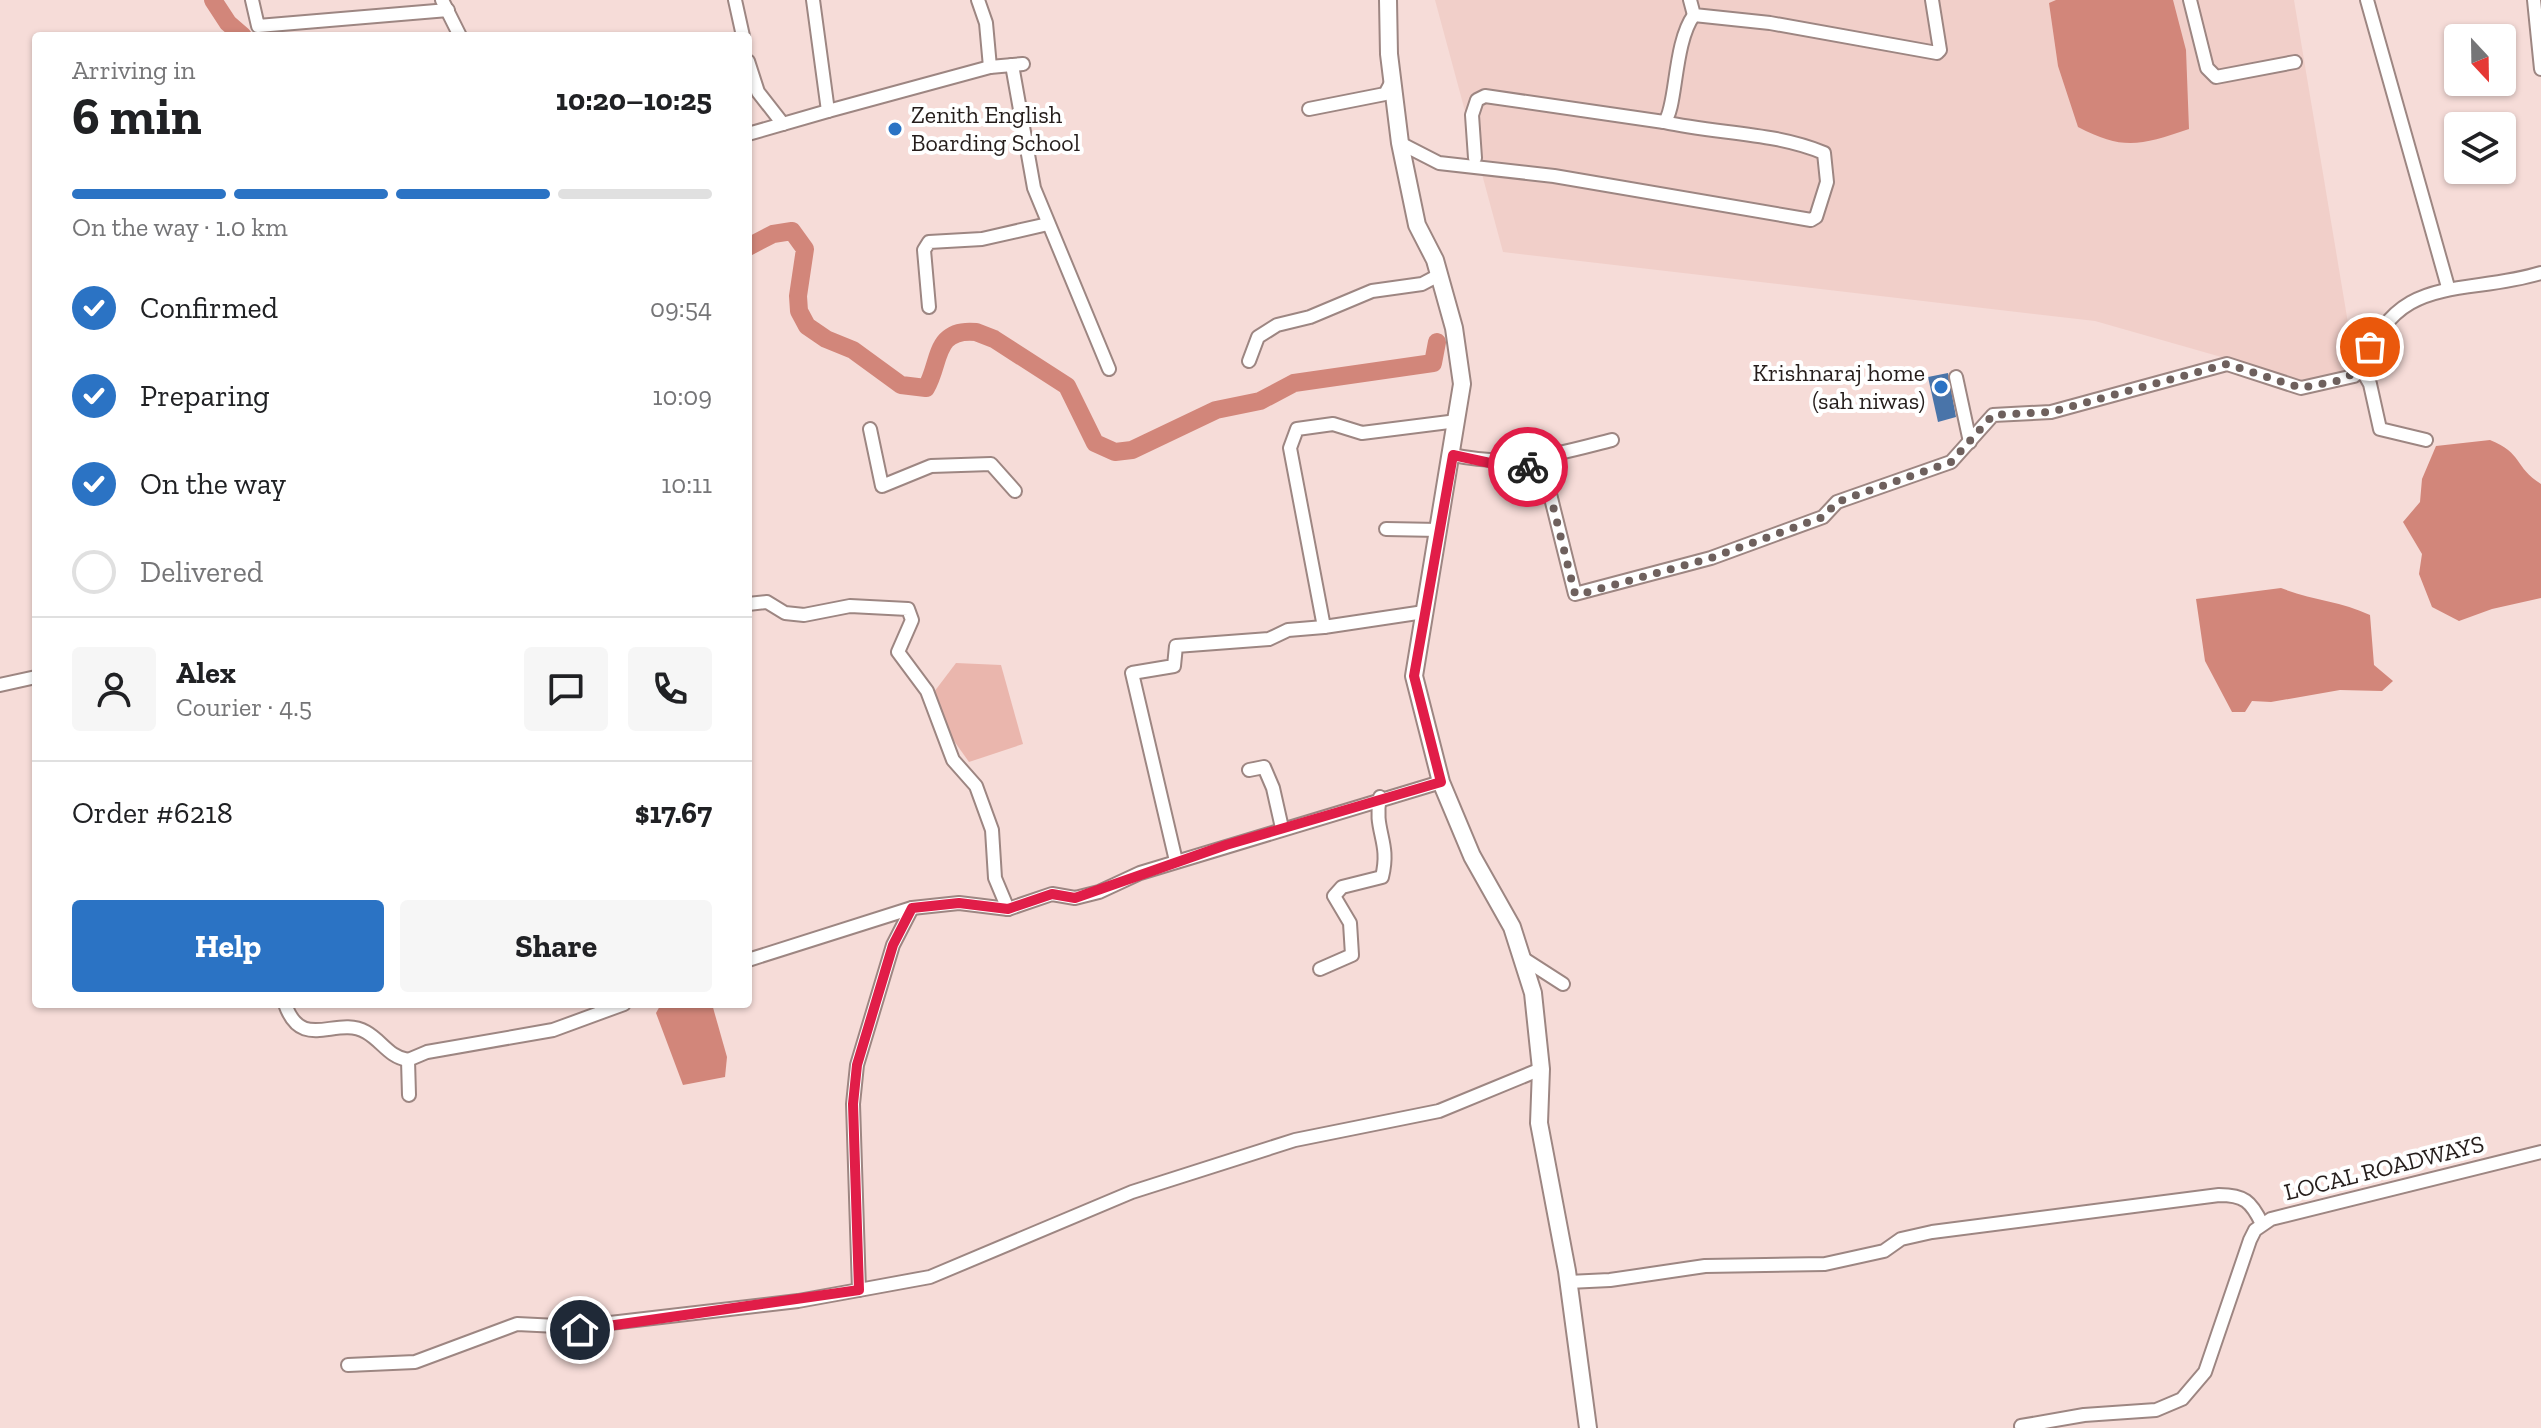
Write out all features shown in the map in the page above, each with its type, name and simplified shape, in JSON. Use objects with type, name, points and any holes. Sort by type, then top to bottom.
[{"type":"main road","points":[[1388,0],[1392,81],[1400,143],[1417,225],[1439,275],[1454,328],[1462,384],[1453,455],[1414,676],[1441,782],[1472,856],[1512,927],[1533,993],[1541,1069],[1539,1123],[1568,1282],[1588,1428]]},
{"type":"street","points":[[252,0],[258,26],[445,5],[458,32]]},
{"type":"street","points":[[735,0],[742,32]]},
{"type":"street","points":[[813,0],[828,111]]},
{"type":"street","points":[[978,0],[986,23],[990,67]]},
{"type":"street","points":[[1664,122],[1673,108],[1676,56],[1694,15],[1690,0]]},
{"type":"street","points":[[1694,15],[1770,23],[1937,53],[1940,50],[1932,0]]},
{"type":"street","points":[[2190,0],[2207,68],[2216,77],[2295,62]]},
{"type":"street","points":[[2367,0],[2448,287]]},
{"type":"street","points":[[2534,0],[2541,69]]},
{"type":"street","points":[[752,133],[990,67],[1018,64],[1034,188],[1109,369]]},
{"type":"street","points":[[752,73],[758,92],[783,124]]},
{"type":"street","points":[[1309,109],[1385,94],[1392,81]]},
{"type":"street","points":[[1400,143],[1439,163],[1554,176],[1799,218],[1816,217],[1827,182],[1824,153],[1769,138],[1711,133],[1664,122],[1485,96],[1477,100],[1472,115],[1475,158]]},
{"type":"street","points":[[929,307],[924,250],[929,242],[982,239],[1048,224]]},
{"type":"street","points":[[1527,461],[1531,484],[1548,486],[1575,594],[1581,594],[1711,558],[1823,517],[1837,502],[1951,462],[1993,415],[2051,412],[2227,364],[2301,388],[2343,379],[2362,370],[2370,347],[2389,320],[2427,294],[2448,287],[2522,279],[2541,273]]},
{"type":"street","points":[[1249,361],[1258,337],[1277,325],[1310,317],[1372,291],[1422,284],[1439,275]]},
{"type":"street","points":[[2362,370],[2370,384],[2380,429],[2426,440]]},
{"type":"street","points":[[1956,377],[1970,442]]},
{"type":"street","points":[[1324,627],[1290,448],[1297,429],[1333,424],[1362,433],[1457,421]]},
{"type":"street","points":[[870,429],[882,486],[931,466],[991,464],[1015,491]]},
{"type":"street","points":[[1453,455],[1490,463],[1527,461],[1612,440]]},
{"type":"street","points":[[1386,529],[1439,530]]},
{"type":"street","points":[[752,604],[767,602],[785,613],[804,615],[850,606],[908,609],[912,620],[898,652],[927,691],[953,760],[976,786],[992,830],[995,878],[1008,909]]},
{"type":"street","points":[[1176,861],[1132,673],[1174,666],[1176,646],[1269,639],[1288,630],[1424,612]]},
{"type":"street","points":[[0,685],[32,678]]},
{"type":"street","points":[[1249,770],[1264,767],[1273,788],[1282,828]]},
{"type":"street","points":[[752,959],[912,908],[959,903],[1008,909],[1052,894],[1075,898],[1099,892],[1176,861],[1380,797],[1441,782]]},
{"type":"street","points":[[1320,969],[1352,955],[1350,923],[1334,896],[1342,887],[1382,877],[1388,853],[1376,816],[1380,797]]},
{"type":"street","points":[[859,1290],[853,1104],[857,1065],[893,945],[912,908]]},
{"type":"street","points":[[1521,957],[1563,984]]},
{"type":"street","points":[[287,1008],[294,1024],[312,1031],[356,1028],[366,1031],[397,1058],[408,1060],[427,1052],[553,1030],[613,1008]]},
{"type":"street","points":[[408,1060],[409,1095]]},
{"type":"street","points":[[348,1365],[415,1362],[517,1324],[598,1328],[610,1323],[798,1301],[930,1277],[1132,1192],[1295,1140],[1439,1111],[1541,1069]]},
{"type":"street","name":"LOCAL ROADWAYS","points":[[2021,1426],[2084,1415],[2156,1410],[2182,1399],[2205,1372],[2250,1240],[2262,1224],[2300,1210],[2541,1152]]},
{"type":"street","points":[[1568,1282],[1610,1280],[1705,1266],[1825,1264],[1884,1251],[1901,1239],[1932,1232],[2219,1195],[2240,1195],[2251,1203],[2262,1224]]},
{"type":"shaded area","points":[[1435,0],[2294,0],[2354,359],[2351,369],[2309,382],[2095,321],[1503,252]]},
{"type":"shaded area","points":[[2056,0],[2173,0],[2186,50],[2189,129],[2133,143],[2108,140],[2078,127],[2058,66],[2049,3]]},
{"type":"shaded area","points":[[2490,440],[2514,455],[2526,472],[2541,484],[2541,598],[2492,609],[2459,621],[2432,607],[2419,574],[2422,554],[2403,522],[2420,502],[2422,479],[2436,446]]},
{"type":"shaded area","points":[[2281,588],[2370,615],[2374,665],[2393,681],[2382,691],[2340,690],[2271,702],[2252,701],[2245,712],[2232,712],[2205,661],[2196,599]]},
{"type":"shaded area","points":[[956,663],[1001,665],[1023,744],[969,762],[937,717],[934,692]]},
{"type":"shaded area","points":[[659,1008],[713,1008],[727,1057],[725,1077],[683,1085],[656,1013]]},
{"type":"building","points":[[1948,373],[1956,417],[1938,422],[1928,377]]},
{"type":"waterway","points":[[213,0],[228,23],[238,32]]},
{"type":"waterway","points":[[752,245],[773,234],[792,231],[805,249],[798,296],[799,311],[807,326],[826,339],[853,350],[901,385],[926,388],[945,341],[962,332],[976,332],[994,339],[1067,386],[1095,443],[1115,452],[1132,450],[1216,410],[1260,401],[1294,383],[1433,363],[1437,342]]},
{"type":"way so far","points":[[1528,467],[1531,484],[1548,486],[1557,512],[1558,530],[1575,594],[1581,594],[1711,558],[1823,517],[1837,502],[1951,462],[1993,415],[2051,412],[2227,364],[2301,388],[2321,385],[2354,376],[2362,370],[2370,347]]},
{"type":"place","name":"Zenith English Boarding School","points":[[895,129]]},
{"type":"place","name":"Krishnaraj home (sah niwas)","points":[[1941,387]]},
{"type":"route","points":[[580,1330],[610,1323],[798,1301],[859,1290],[853,1104],[857,1065],[893,945],[912,908],[959,903],[1008,909],[1052,894],[1075,898],[1226,845],[1380,797],[1441,782],[1414,676],[1453,455],[1490,463],[1527,461],[1528,467]]}]
